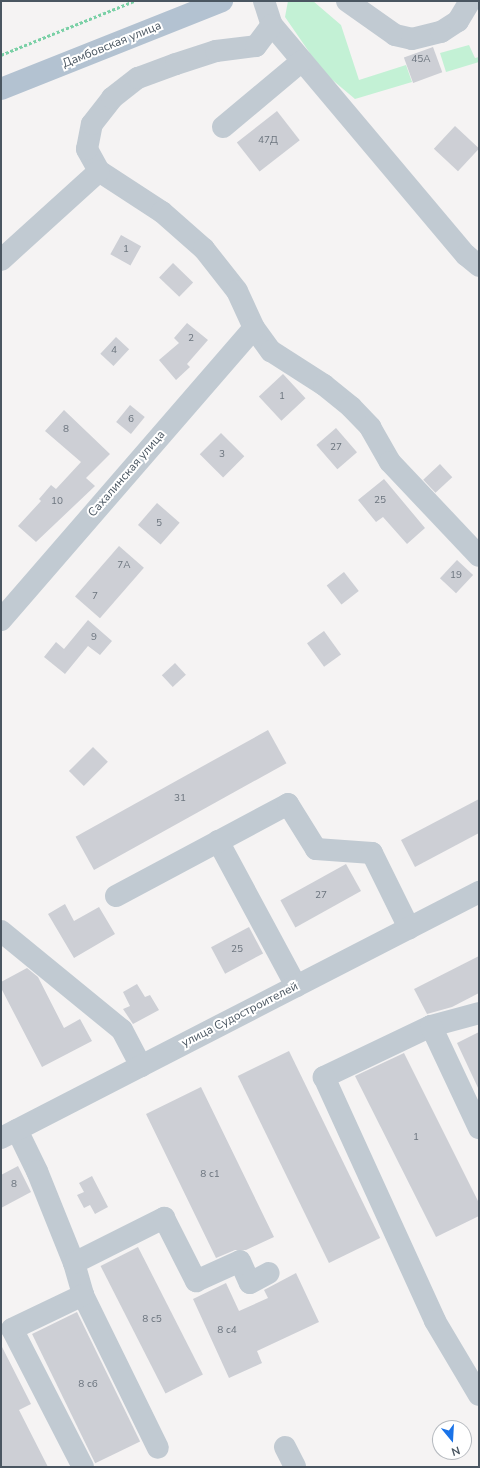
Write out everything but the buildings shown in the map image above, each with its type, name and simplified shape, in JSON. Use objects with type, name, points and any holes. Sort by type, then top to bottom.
[{"type":"main road","name":"Дамбовская улица","points":[[1,88],[222,1]]},
{"type":"street","points":[[264,1],[272,25],[466,255],[479,266]]},
{"type":"street","points":[[347,1],[395,35],[412,39],[441,32],[458,21],[470,1]]},
{"type":"street","points":[[272,25],[256,46],[216,51],[138,78],[112,98],[92,124],[87,149],[99,171],[162,212],[204,249],[237,291],[254,328],[271,351],[324,385],[361,417],[370,427],[390,462],[479,556]]},
{"type":"street","points":[[223,127],[302,61]]},
{"type":"street","points":[[1,260],[99,171]]},
{"type":"street","name":"Сахалинская улица","points":[[1,620],[254,328]]},
{"type":"street","points":[[116,896],[288,804],[316,849],[372,853],[409,928]]},
{"type":"street","points":[[218,841],[296,986]]},
{"type":"street","name":"улица Судостроителей","points":[[9,1134],[479,892]]},
{"type":"street","points":[[1,930],[122,1030],[141,1066]]},
{"type":"street","points":[[479,1013],[431,1026],[324,1077],[435,1321],[479,1395]]},
{"type":"street","points":[[431,1026],[479,1128]]},
{"type":"street","points":[[9,1134],[37,1171],[74,1263],[83,1295],[158,1448]]},
{"type":"street","points":[[74,1263],[164,1218],[196,1281],[240,1261],[250,1283],[269,1273]]},
{"type":"street","points":[[83,1295],[12,1329],[83,1467]]},
{"type":"street","points":[[285,1447],[295,1467]]},
{"type":"path","points":[[1,55],[134,1]]},
{"type":"green space","points":[[288,1],[313,1],[341,25],[359,80],[406,65],[412,82],[355,99],[323,72],[285,17]]},
{"type":"green space","points":[[469,45],[475,58],[479,57],[479,62],[446,72],[440,53]]}]
